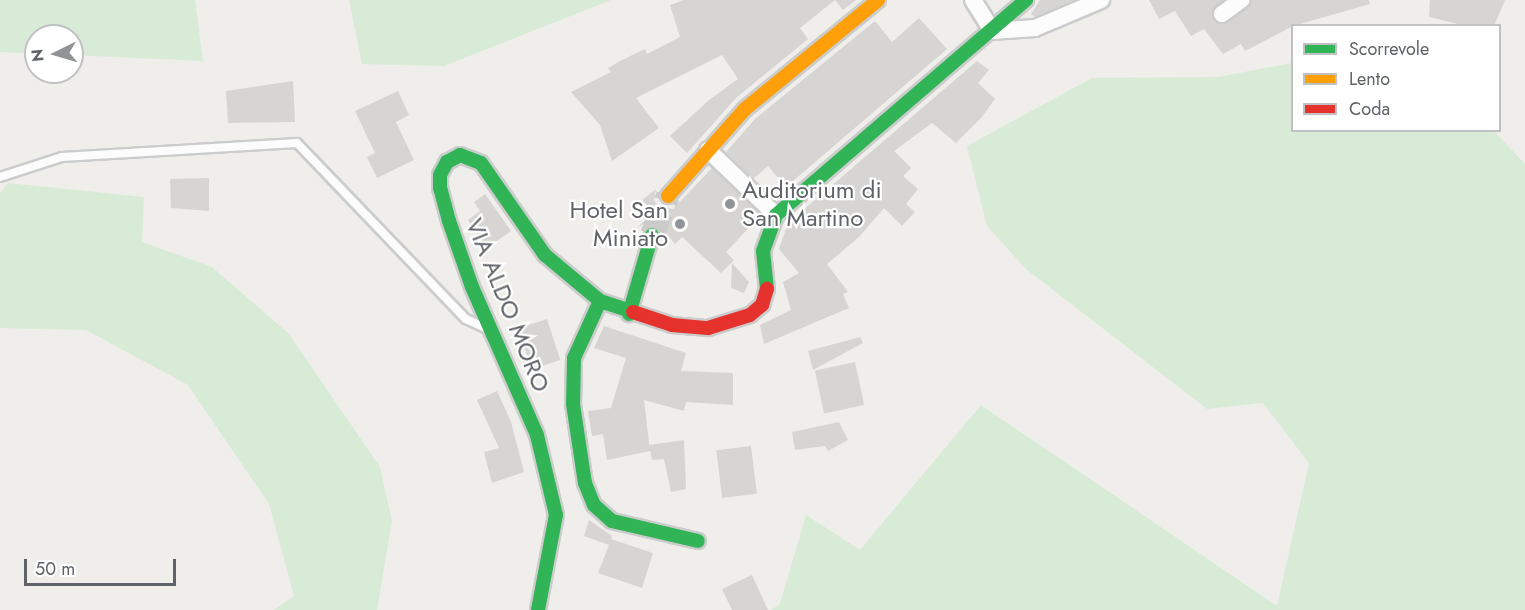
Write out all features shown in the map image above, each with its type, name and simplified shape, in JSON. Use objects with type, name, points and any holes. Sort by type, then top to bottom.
[{"type":"main road","points":[[668,196],[745,109],[878,0]]},
{"type":"main road","points":[[776,215],[1026,0]]},
{"type":"main road","name":"VIA ALDO MORO","points":[[538,610],[556,515],[537,435],[472,288],[440,188],[443,169],[459,155],[471,156],[481,163],[545,255],[600,302],[629,314],[672,325],[708,328],[750,315],[767,294],[763,251],[776,215]]},
{"type":"main road","points":[[629,314],[652,235]]},
{"type":"main road","name":"VIA ALDO MORO","points":[[600,302],[574,358],[573,404],[585,483],[594,505],[612,521],[698,541]]},
{"type":"street","points":[[973,0],[992,30],[1035,27],[1101,0]]},
{"type":"street","points":[[1222,14],[1241,0]]},
{"type":"street","points":[[708,150],[776,215]]},
{"type":"lane","points":[[0,177],[62,158],[297,143],[466,319],[491,330]]},
{"type":"green space","points":[[0,0],[195,0],[203,61],[84,56],[84,24],[24,24],[24,53],[0,52]]},
{"type":"green space","points":[[349,0],[611,0],[444,66],[362,64]]},
{"type":"green space","points":[[1291,63],[1291,132],[1495,132],[1525,164],[1525,610],[771,610],[780,604],[806,515],[860,550],[981,405],[1277,606],[1309,463],[1263,403],[1207,409],[1026,269],[987,226],[967,146],[1092,78],[1218,77]]},
{"type":"green space","points":[[8,183],[144,197],[142,242],[212,267],[289,334],[380,467],[392,521],[377,610],[274,610],[294,596],[269,504],[188,385],[86,330],[0,328],[0,193]]},
{"type":"building","points":[[684,0],[835,0],[800,28],[808,39],[736,98],[687,153],[670,136],[709,100],[738,79],[722,55],[636,98],[659,128],[612,161],[600,125],[571,92],[611,72],[608,68],[620,61],[645,49],[647,54],[680,37],[670,5]]},
{"type":"building","points":[[835,0],[856,0],[843,10]]},
{"type":"building","points":[[1040,0],[1074,0],[1035,17],[1031,14]]},
{"type":"building","points":[[1149,0],[1223,0],[1212,15],[1223,24],[1247,8],[1251,0],[1369,0],[1370,4],[1300,24],[1291,24],[1291,27],[1245,51],[1241,44],[1223,54],[1204,29],[1191,36],[1175,11],[1159,19]]},
{"type":"building","points":[[1430,0],[1505,0],[1495,24],[1458,24],[1429,17]]},
{"type":"building","points":[[919,18],[947,49],[786,187],[768,166],[753,179],[726,152],[755,119],[875,21],[892,42]]},
{"type":"building","points":[[977,61],[989,70],[978,83],[995,99],[981,118],[956,143],[932,123],[894,151],[911,168],[903,176],[918,189],[906,204],[915,212],[902,226],[884,208],[859,237],[827,264],[848,292],[843,294],[849,308],[764,344],[760,325],[791,310],[783,282],[799,273],[779,249],[788,223]]},
{"type":"building","points":[[293,81],[295,122],[228,123],[226,91]]},
{"type":"building","points":[[398,91],[409,115],[396,122],[414,160],[377,178],[367,157],[375,153],[355,111]]},
{"type":"building","points":[[712,168],[761,215],[726,252],[734,260],[721,273],[682,237],[675,244],[657,222],[648,221],[637,228],[653,212],[642,200],[656,189],[654,200],[658,206],[673,209]]},
{"type":"building","points":[[209,178],[209,211],[171,208],[170,179]]},
{"type":"building","points":[[485,194],[511,231],[487,248],[468,220],[480,211],[474,202]]},
{"type":"building","points":[[732,263],[749,282],[744,293],[731,288]]},
{"type":"building","points":[[547,319],[560,360],[532,369],[518,328]]},
{"type":"building","points":[[604,326],[686,353],[681,371],[733,373],[733,405],[686,402],[684,411],[644,400],[650,451],[607,460],[603,434],[592,436],[588,411],[611,408],[626,358],[594,348]]},
{"type":"building","points":[[860,337],[863,343],[813,370],[808,351]]},
{"type":"building","points":[[855,362],[864,405],[824,414],[815,371]]},
{"type":"building","points":[[497,391],[511,422],[524,472],[492,483],[484,452],[499,448],[477,400]]},
{"type":"building","points":[[839,422],[848,440],[828,451],[825,446],[795,450],[792,432]]},
{"type":"building","points":[[684,440],[686,489],[671,492],[664,459],[652,460],[649,445]]},
{"type":"building","points":[[751,446],[757,494],[722,498],[716,450]]},
{"type":"building","points":[[589,520],[612,536],[611,539],[653,553],[642,588],[598,573],[609,545],[584,536]]},
{"type":"building","points":[[752,575],[768,610],[732,610],[722,589]]},
{"type":"tunnel","points":[[652,235],[668,196]]},
{"type":"traffic: fast","points":[[767,289],[763,251],[776,215],[1026,0]]},
{"type":"traffic: fast","points":[[538,610],[556,515],[537,435],[472,287],[449,221],[440,188],[440,175],[447,162],[460,155],[481,163],[545,255],[600,301],[633,312]]},
{"type":"traffic: fast","points":[[629,314],[652,235]]},
{"type":"traffic: fast","points":[[600,301],[574,358],[573,404],[585,483],[594,505],[612,521],[698,541]]},
{"type":"traffic: slow","points":[[668,196],[745,109],[878,0]]},
{"type":"traffic: jam","points":[[633,312],[672,325],[708,328],[750,315],[762,305],[767,289]]},
{"type":"place","name":"Auditorium di San Martino","points":[[730,204]]},
{"type":"place","name":"Hotel San Miniato","points":[[680,224]]}]
